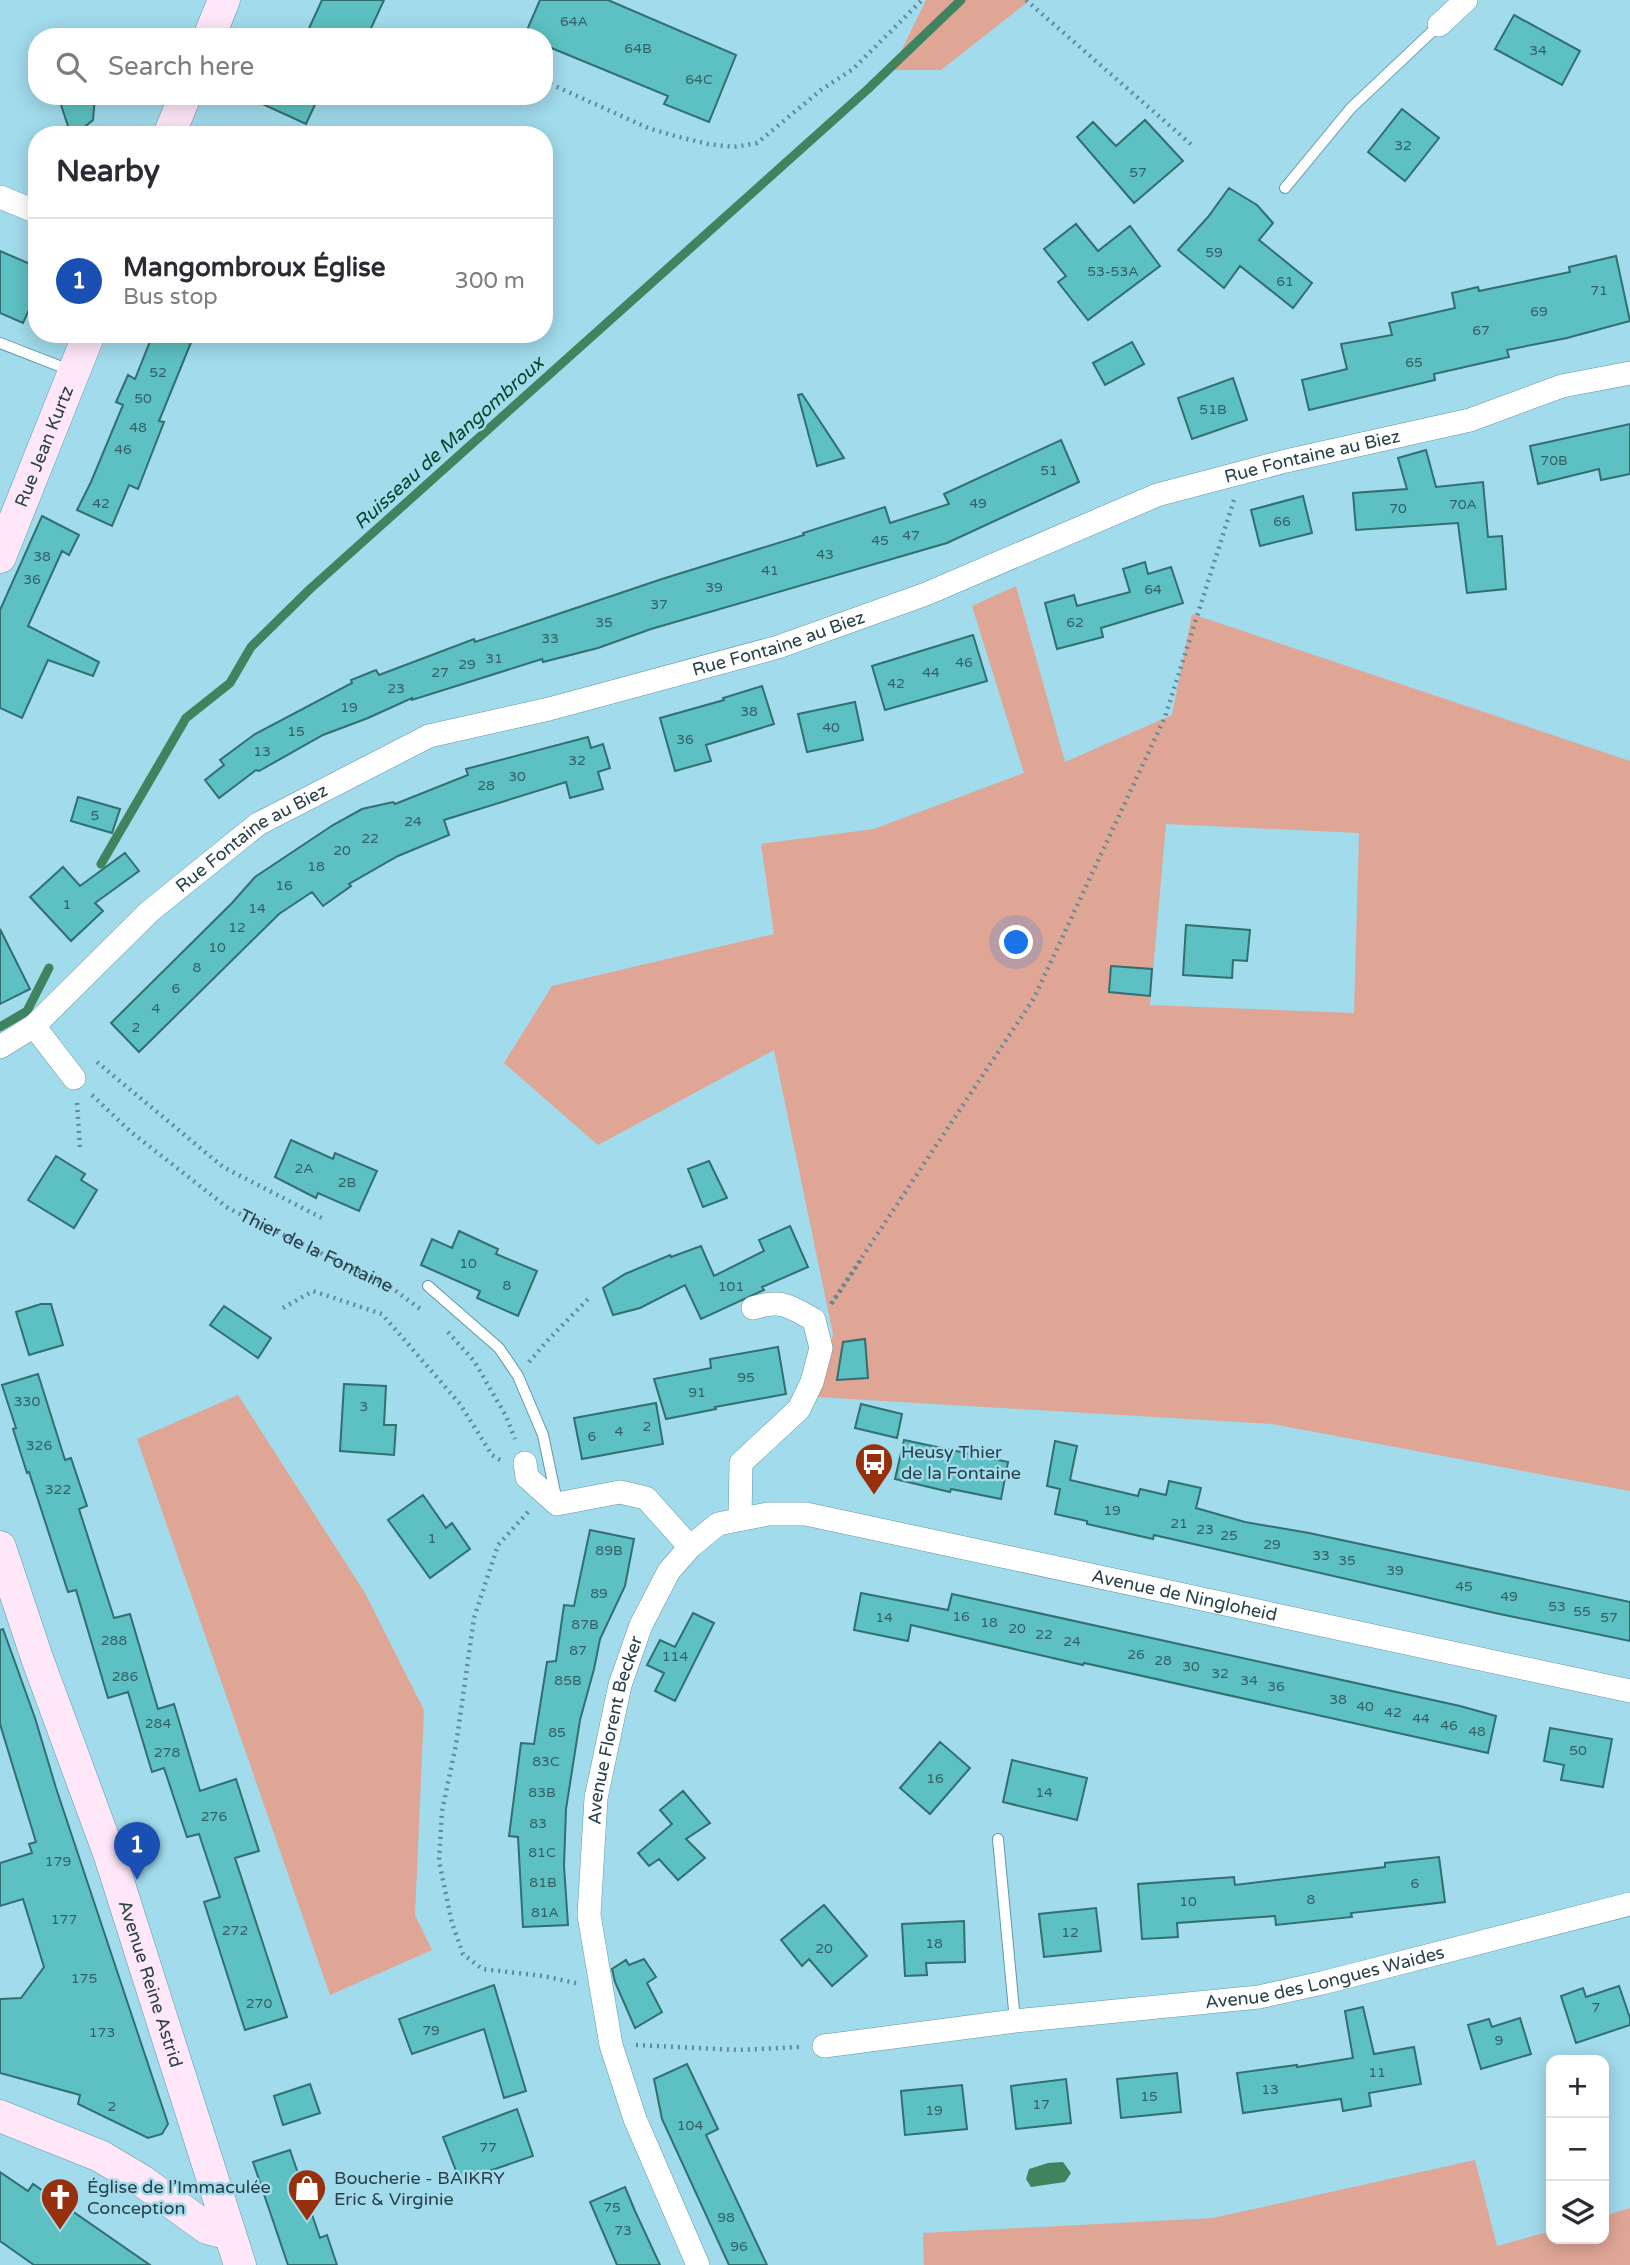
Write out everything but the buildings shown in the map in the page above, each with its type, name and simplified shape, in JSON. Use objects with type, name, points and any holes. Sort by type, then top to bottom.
[{"type":"main road","points":[[213,28],[224,0]]},
{"type":"main road","points":[[173,126],[181,105]]},
{"type":"main road","name":"Rue Jean Kurtz","points":[[0,557],[85,343]]},
{"type":"main road","name":"Avenue Reine Astrid","points":[[0,1547],[37,1658],[110,1856],[240,2265]]},
{"type":"main road","points":[[0,2116],[100,2155],[142,2181],[207,2228],[230,2234]]},
{"type":"street","points":[[1439,25],[1466,0]]},
{"type":"street","points":[[0,197],[28,208]]},
{"type":"street","name":"Rue Fontaine au Biez","points":[[0,1047],[34,1026],[150,911],[258,824],[429,736],[549,709],[778,647],[926,594],[1157,495],[1243,472],[1470,420],[1562,386],[1630,373]]},
{"type":"street","points":[[34,1026],[75,1078]]},
{"type":"street","points":[[740,1519],[741,1463],[799,1409],[812,1382],[821,1348],[814,1320],[786,1304],[768,1303],[753,1308]]},
{"type":"street","points":[[526,1470],[557,1504],[620,1492],[646,1498],[690,1547]]},
{"type":"street","name":"Avenue de Ningloheid","points":[[740,1519],[768,1514],[806,1514],[1630,1691]]},
{"type":"street","name":"Avenue Florent Becker","points":[[698,2265],[635,2119],[611,2045],[589,1915],[596,1798],[620,1685],[640,1625],[669,1571],[690,1547],[718,1524],[740,1519]]},
{"type":"street","name":"Avenue des Longues Waides","points":[[824,2046],[1015,2021],[1259,1997],[1630,1904]]},
{"type":"lane","points":[[1285,188],[1351,108],[1439,25]]},
{"type":"lane","points":[[0,343],[74,372]]},
{"type":"lane","points":[[428,1286],[499,1348],[518,1376],[543,1435],[557,1504]]},
{"type":"lane","points":[[998,1839],[1015,2021]]},
{"type":"path","points":[[553,85],[648,128],[675,136],[734,147],[757,143],[821,90],[853,69],[922,0]]},
{"type":"path","points":[[1026,0],[1193,146]]},
{"type":"path","points":[[816,1328],[1034,998],[1165,717],[1243,472]]},
{"type":"path","points":[[93,1058],[223,1167],[323,1218]]},
{"type":"path","points":[[75,1078],[80,1148]]},
{"type":"path","name":"Thier de la Fontaine","points":[[75,1078],[131,1132],[228,1208],[389,1286],[428,1315]]},
{"type":"path","points":[[816,1328],[863,1257]]},
{"type":"path","points":[[283,1308],[313,1291],[382,1314],[460,1404],[492,1455],[526,1470]]},
{"type":"path","points":[[518,1376],[547,1341],[589,1298]]},
{"type":"path","points":[[447,1331],[474,1361],[506,1416],[526,1470]]},
{"type":"path","points":[[557,1504],[550,1502],[529,1511],[498,1545],[474,1618],[456,1745],[442,1811],[439,1861],[452,1923],[463,1954],[482,1969],[601,1986]]},
{"type":"path","points":[[651,2045],[739,2050],[824,2046]]},
{"type":"shaded area","points":[[926,0],[1030,0],[941,70],[892,70]]},
{"type":"shaded area","points":[[1016,586],[1065,762],[1172,715],[1192,614],[1630,761],[1630,1491],[1272,1424],[817,1397],[833,1334],[774,1050],[598,1145],[504,1063],[552,986],[774,934],[761,844],[874,829],[1024,773],[972,606]],"holes":[[[1166,824],[1359,833],[1354,1013],[1150,1005]]]},
{"type":"shaded area","points":[[238,1395],[365,1593],[424,1710],[415,1915],[432,1950],[330,1995],[137,1439]]},
{"type":"shaded area","points":[[1475,2160],[1497,2246],[1546,2232],[1546,2244],[1609,2244],[1609,2214],[1630,2208],[1630,2265],[924,2265],[923,2233],[1213,2218]]},
{"type":"shaded area","points":[[1063,2162],[1071,2173],[1065,2182],[1031,2187],[1026,2179],[1029,2169]]},
{"type":"waterway","name":"Ruisseau de Mangombroux","points":[[101,864],[186,718],[230,683],[251,647],[310,589],[868,89],[961,0]]},
{"type":"waterway","name":"Ruisseau de Mangombroux","points":[[0,1027],[27,1011],[49,968]]},
{"type":"place","name":"Heusy Thier de la Fontaine","points":[[874,1496]]},
{"type":"place","name":"Mangombroux Église","points":[[137,1880]]},
{"type":"place","name":"Boucherie - BAIKRY Eric & Virginie","points":[[307,2222]]},
{"type":"place","name":"Église de l’Immaculée Conception","points":[[60,2231]]}]
